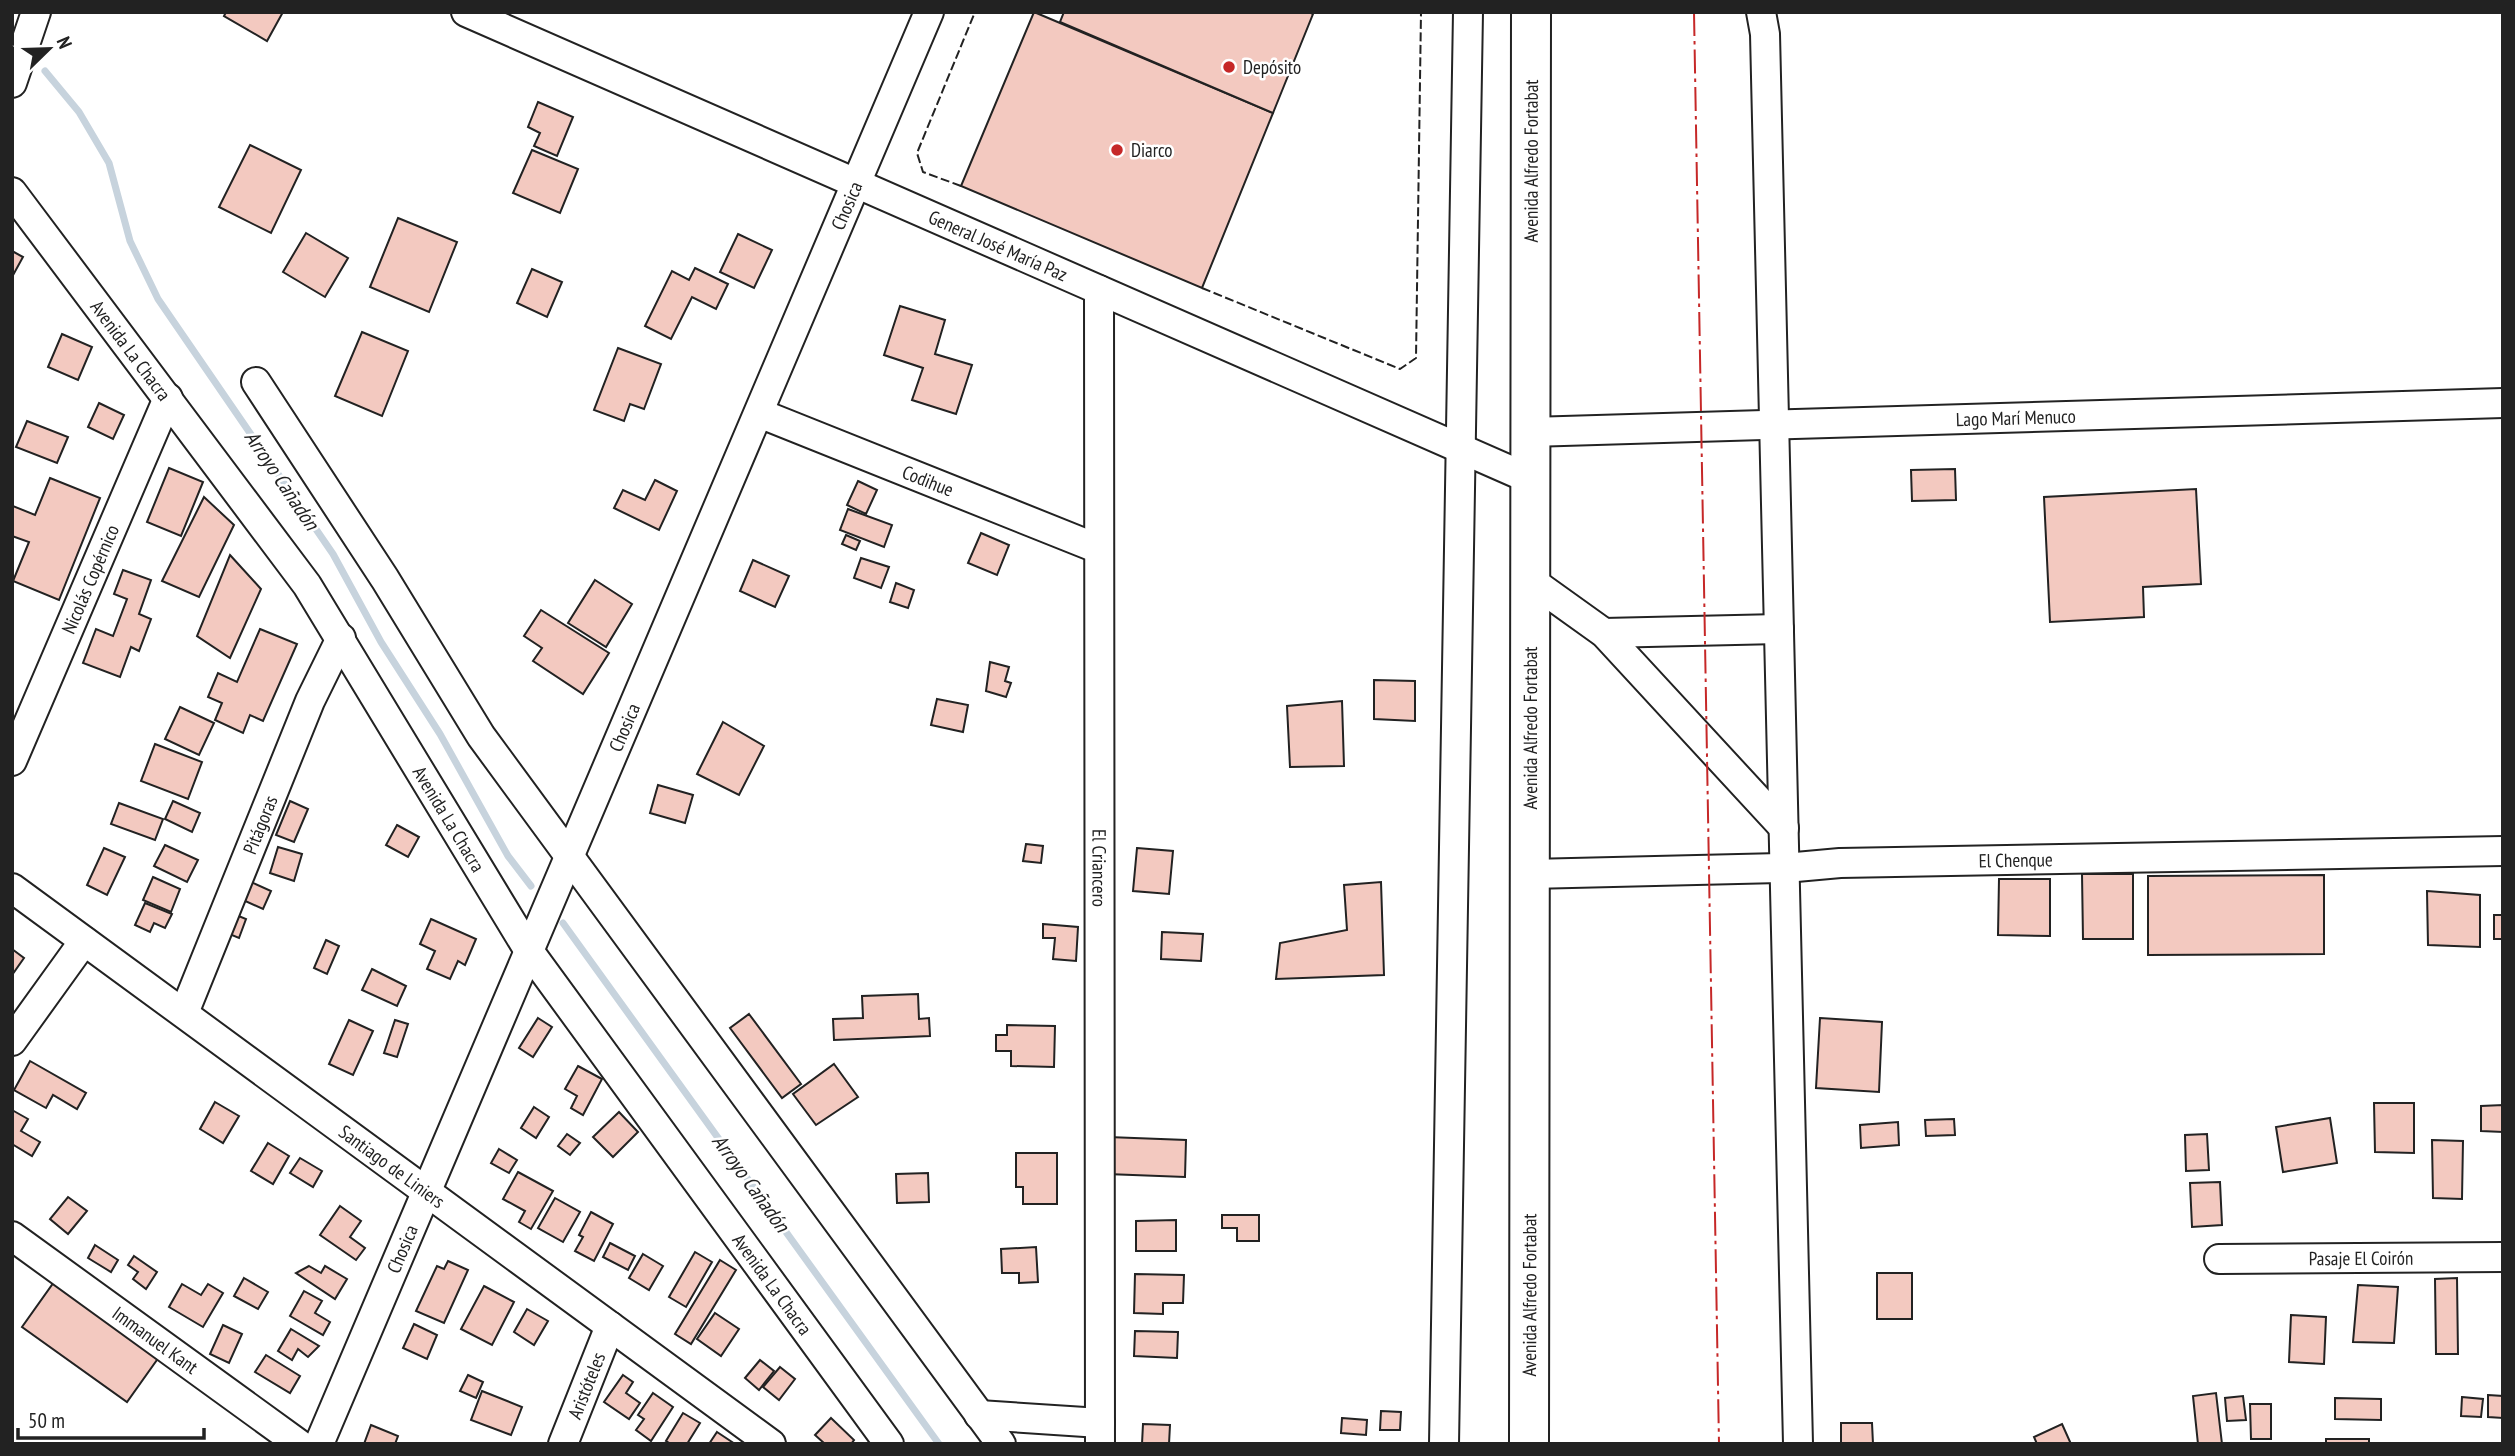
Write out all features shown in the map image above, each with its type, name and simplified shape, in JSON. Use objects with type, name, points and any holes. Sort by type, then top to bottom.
[{"type":"highway","name":"Avenida Alfredo Fortabat","points":[[1529,1444],[1531,12]]},
{"type":"street","points":[[12,83],[36,12]]},
{"type":"street","name":"General José María Paz","points":[[466,12],[1530,479]]},
{"type":"street","name":"Chosica","points":[[319,1444],[929,12]]},
{"type":"street","points":[[1444,1444],[1458,447],[1468,12]]},
{"type":"street","points":[[1760,12],[1765,34],[1798,1444]]},
{"type":"street","name":"Avenida La Chacra","points":[[12,192],[275,541],[341,638],[529,951],[889,1444]]},
{"type":"street","name":"El Criancero","points":[[1099,290],[1100,1433]]},
{"type":"street","points":[[256,382],[384,579],[481,736],[1001,1444]]},
{"type":"street","name":"Nicolás Copérnico","points":[[12,761],[168,398]]},
{"type":"street","name":"Lago Marí Menuco","points":[[1530,432],[2503,403]]},
{"type":"street","name":"Codihue","points":[[759,412],[1099,549]]},
{"type":"street","points":[[1530,580],[1604,633],[1784,828]]},
{"type":"street","points":[[1604,633],[1779,629]]},
{"type":"street","name":"Pitágoras","points":[[184,1013],[310,701],[341,638]]},
{"type":"street","name":"El Chenque","points":[[1530,874],[1785,868],[1840,863],[2503,851]]},
{"type":"street","name":"Santiago de Liniers","points":[[12,888],[771,1444]]},
{"type":"street","points":[[12,1041],[84,941]]},
{"type":"street","name":"Immanuel Kant","points":[[12,1236],[299,1444]]},
{"type":"street","name":"Pasaje El Coirón","points":[[2219,1259],[2503,1256]]},
{"type":"street","name":"Aristóteles","points":[[563,1444],[610,1326]]},
{"type":"street","points":[[979,1415],[1100,1433]]},
{"type":"building","points":[[226,12],[283,12],[267,41],[224,16]]},
{"type":"building","name":"Diarco","points":[[1034,12],[1273,113],[1202,288],[961,186]]},
{"type":"building","name":"Depósito","points":[[1064,12],[1313,14],[1273,113],[1060,22]]},
{"type":"building","points":[[538,102],[573,117],[557,156],[534,146],[540,133],[528,127]]},
{"type":"building","points":[[250,145],[301,170],[271,233],[219,207]]},
{"type":"building","points":[[532,150],[578,169],[560,213],[513,193]]},
{"type":"building","points":[[398,218],[457,242],[429,312],[370,287]]},
{"type":"building","points":[[306,233],[348,258],[325,297],[283,272]]},
{"type":"building","points":[[738,234],[772,250],[754,288],[720,272]]},
{"type":"building","points":[[12,251],[23,257],[12,277]]},
{"type":"building","points":[[695,268],[728,284],[716,309],[692,297],[671,339],[645,326],[672,271],[689,280]]},
{"type":"building","points":[[532,269],[562,282],[547,317],[517,303]]},
{"type":"building","points":[[900,306],[945,320],[935,354],[972,365],[956,414],[912,400],[923,368],[884,355]]},
{"type":"building","points":[[362,332],[408,351],[382,416],[335,396]]},
{"type":"building","points":[[62,334],[92,347],[78,380],[48,367]]},
{"type":"building","points":[[618,348],[661,364],[644,409],[630,404],[624,421],[594,410]]},
{"type":"building","points":[[99,403],[124,415],[113,439],[88,427]]},
{"type":"building","points":[[27,421],[68,437],[57,463],[16,447]]},
{"type":"building","points":[[169,468],[203,482],[181,536],[147,522]]},
{"type":"building","points":[[1955,469],[1956,500],[1912,501],[1911,470]]},
{"type":"building","points":[[50,478],[100,498],[59,600],[13,581],[29,542],[12,536],[13,506],[35,515]]},
{"type":"building","points":[[655,480],[677,491],[659,530],[614,508],[623,490],[645,500]]},
{"type":"building","points":[[858,481],[877,490],[866,514],[847,505]]},
{"type":"building","points":[[2196,489],[2201,584],[2143,587],[2144,617],[2050,622],[2044,497]]},
{"type":"building","points":[[204,497],[234,525],[199,597],[162,581]]},
{"type":"building","points":[[848,509],[892,525],[884,547],[840,530]]},
{"type":"building","points":[[981,533],[1009,545],[997,575],[968,563]]},
{"type":"building","points":[[846,535],[860,541],[856,550],[842,544]]},
{"type":"building","points":[[230,555],[261,589],[230,658],[197,636]]},
{"type":"building","points":[[861,558],[889,567],[881,588],[854,578]]},
{"type":"building","points":[[753,560],[789,576],[775,607],[740,591]]},
{"type":"building","points":[[123,570],[151,580],[139,614],[151,619],[139,651],[131,647],[120,677],[83,663],[96,629],[113,636],[127,599],[114,594]]},
{"type":"building","points":[[595,580],[632,604],[606,647],[568,623]]},
{"type":"building","points":[[896,583],[914,590],[908,608],[890,602]]},
{"type":"building","points":[[541,610],[609,653],[583,694],[533,661],[542,648],[524,636]]},
{"type":"building","points":[[260,629],[297,644],[263,721],[250,715],[243,733],[215,720],[222,703],[208,697],[218,673],[237,682]]},
{"type":"building","points":[[990,662],[1009,667],[1005,681],[1011,683],[1006,697],[986,691]]},
{"type":"building","points":[[1374,680],[1415,681],[1415,721],[1374,719]]},
{"type":"building","points":[[937,699],[968,705],[963,732],[931,725]]},
{"type":"building","points":[[1342,701],[1344,766],[1290,767],[1287,706]]},
{"type":"building","points":[[180,707],[214,723],[199,755],[165,739]]},
{"type":"building","points":[[723,722],[764,746],[739,795],[697,774]]},
{"type":"building","points":[[155,744],[202,762],[188,799],[141,781]]},
{"type":"building","points":[[658,785],[693,795],[685,823],[650,813]]},
{"type":"building","points":[[173,801],[200,813],[192,832],[165,819]]},
{"type":"building","points":[[290,801],[308,809],[294,842],[276,835]]},
{"type":"building","points":[[119,803],[163,819],[155,840],[111,824]]},
{"type":"building","points":[[397,825],[419,837],[408,857],[386,845]]},
{"type":"building","points":[[1026,844],[1043,846],[1041,863],[1023,861]]},
{"type":"building","points":[[165,845],[198,860],[187,882],[154,866]]},
{"type":"building","points":[[278,847],[302,854],[294,881],[270,873]]},
{"type":"building","points":[[104,848],[125,857],[107,895],[87,885]]},
{"type":"building","points":[[1137,848],[1173,851],[1169,894],[1133,891]]},
{"type":"building","points":[[2082,874],[2133,874],[2133,939],[2083,939]]},
{"type":"building","points":[[2324,875],[2324,954],[2148,955],[2148,876]]},
{"type":"building","points":[[153,877],[180,889],[171,912],[143,900]]},
{"type":"building","points":[[1999,879],[2050,879],[2050,936],[1998,935]]},
{"type":"building","points":[[251,882],[271,891],[263,909],[243,900]]},
{"type":"building","points":[[1381,882],[1384,975],[1276,979],[1280,943],[1347,930],[1344,885]]},
{"type":"building","points":[[2427,891],[2480,895],[2480,947],[2428,945]]},
{"type":"building","points":[[145,903],[172,914],[165,928],[154,923],[150,932],[135,925]]},
{"type":"building","points":[[229,912],[246,919],[239,938],[222,931]]},
{"type":"building","points":[[2494,915],[2503,915],[2503,939],[2494,939]]},
{"type":"building","points":[[431,919],[476,939],[465,965],[458,961],[450,979],[427,969],[435,951],[420,944]]},
{"type":"building","points":[[1043,924],[1078,927],[1076,961],[1053,959],[1055,938],[1043,938]]},
{"type":"building","points":[[1162,932],[1203,934],[1201,961],[1161,959]]},
{"type":"building","points":[[326,940],[339,946],[327,974],[314,968]]},
{"type":"building","points":[[12,949],[24,958],[12,975]]},
{"type":"building","points":[[372,969],[406,986],[397,1006],[362,990]]},
{"type":"building","points":[[918,994],[919,1019],[929,1018],[930,1036],[834,1040],[833,1019],[863,1018],[862,996]]},
{"type":"building","points":[[749,1014],[801,1084],[782,1098],[730,1028]]},
{"type":"building","points":[[538,1018],[552,1027],[533,1057],[519,1048]]},
{"type":"building","points":[[1820,1018],[1882,1022],[1879,1092],[1816,1088]]},
{"type":"building","points":[[349,1020],[373,1031],[353,1075],[329,1064]]},
{"type":"building","points":[[395,1020],[408,1024],[397,1057],[384,1053]]},
{"type":"building","points":[[1007,1025],[1055,1026],[1054,1067],[1011,1066],[1011,1051],[996,1051],[996,1035],[1007,1035]]},
{"type":"building","points":[[30,1061],[86,1093],[77,1109],[53,1095],[46,1108],[14,1090]]},
{"type":"building","points":[[834,1064],[858,1097],[816,1125],[793,1094]]},
{"type":"building","points":[[578,1066],[602,1079],[583,1115],[571,1108],[577,1096],[565,1089]]},
{"type":"building","points":[[215,1102],[239,1116],[223,1143],[200,1129]]},
{"type":"building","points":[[2374,1103],[2414,1103],[2414,1153],[2375,1152]]},
{"type":"building","points":[[2503,1105],[2503,1132],[2481,1131],[2481,1106]]},
{"type":"building","points":[[534,1107],[549,1117],[536,1138],[521,1128]]},
{"type":"building","points":[[12,1110],[28,1119],[21,1131],[40,1142],[32,1156],[12,1144]]},
{"type":"building","points":[[619,1112],[638,1132],[613,1157],[593,1137]]},
{"type":"building","points":[[2330,1118],[2337,1163],[2283,1172],[2276,1127]]},
{"type":"building","points":[[1954,1119],[1955,1135],[1926,1136],[1925,1120]]},
{"type":"building","points":[[1898,1122],[1899,1145],[1861,1148],[1860,1125]]},
{"type":"building","points":[[567,1134],[580,1143],[570,1155],[558,1146]]},
{"type":"building","points":[[2207,1134],[2209,1170],[2186,1171],[2185,1135]]},
{"type":"building","points":[[1108,1137],[1186,1140],[1185,1177],[1107,1174]]},
{"type":"building","points":[[2432,1140],[2463,1141],[2462,1199],[2433,1198]]},
{"type":"building","points":[[268,1143],[289,1156],[273,1184],[251,1171]]},
{"type":"building","points":[[499,1149],[517,1160],[509,1173],[491,1163]]},
{"type":"building","points":[[1016,1153],[1057,1153],[1057,1204],[1023,1204],[1023,1187],[1016,1187]]},
{"type":"building","points":[[300,1158],[322,1171],[313,1187],[290,1173]]},
{"type":"building","points":[[518,1172],[553,1191],[531,1229],[519,1222],[525,1211],[503,1199]]},
{"type":"building","points":[[928,1173],[929,1202],[897,1203],[896,1174]]},
{"type":"building","points":[[2220,1182],[2222,1225],[2192,1227],[2190,1183]]},
{"type":"building","points":[[68,1197],[87,1211],[68,1234],[50,1219]]},
{"type":"building","points":[[555,1198],[580,1212],[563,1242],[538,1228]]},
{"type":"building","points":[[340,1206],[361,1221],[350,1237],[365,1248],[356,1260],[320,1235]]},
{"type":"building","points":[[591,1212],[613,1224],[594,1261],[575,1251],[583,1237],[579,1235]]},
{"type":"building","points":[[1222,1215],[1259,1215],[1259,1241],[1237,1241],[1237,1228],[1222,1228]]},
{"type":"building","points":[[1176,1220],[1176,1251],[1136,1251],[1136,1221]]},
{"type":"building","points":[[610,1243],[635,1256],[628,1270],[603,1257]]},
{"type":"building","points":[[95,1245],[118,1260],[111,1272],[88,1258]]},
{"type":"building","points":[[1036,1247],[1038,1282],[1019,1283],[1019,1273],[1002,1273],[1001,1249]]},
{"type":"building","points":[[695,1252],[712,1262],[686,1307],[669,1297]]},
{"type":"building","points":[[643,1254],[663,1266],[649,1290],[629,1278]]},
{"type":"building","points":[[134,1256],[157,1272],[146,1289],[133,1279],[138,1272],[128,1265]]},
{"type":"building","points":[[720,1260],[736,1270],[691,1344],[675,1334]]},
{"type":"building","points":[[448,1261],[468,1270],[444,1323],[416,1311],[437,1266],[444,1269]]},
{"type":"building","points":[[309,1266],[321,1273],[325,1266],[347,1279],[335,1299],[296,1273]]},
{"type":"building","points":[[1877,1273],[1912,1273],[1912,1319],[1877,1319]]},
{"type":"building","points":[[1135,1274],[1184,1275],[1183,1303],[1163,1303],[1163,1314],[1134,1313]]},
{"type":"building","points":[[59,1275],[164,1350],[127,1402],[22,1327]]},
{"type":"building","points":[[244,1278],[268,1292],[258,1309],[234,1296]]},
{"type":"building","points":[[2457,1278],[2458,1354],[2436,1354],[2435,1279]]},
{"type":"building","points":[[182,1284],[201,1295],[208,1284],[223,1293],[203,1327],[169,1307]]},
{"type":"building","points":[[2358,1285],[2398,1287],[2394,1343],[2353,1342]]},
{"type":"building","points":[[484,1286],[514,1302],[492,1345],[461,1329]]},
{"type":"building","points":[[304,1291],[322,1301],[315,1313],[330,1322],[323,1335],[290,1316]]},
{"type":"building","points":[[527,1309],[548,1321],[534,1345],[514,1332]]},
{"type":"building","points":[[715,1313],[739,1329],[721,1356],[697,1339]]},
{"type":"building","points":[[2291,1315],[2326,1317],[2324,1364],[2289,1362]]},
{"type":"building","points":[[414,1324],[437,1335],[427,1359],[403,1348]]},
{"type":"building","points":[[223,1325],[242,1334],[229,1363],[210,1354]]},
{"type":"building","points":[[291,1329],[319,1346],[308,1357],[298,1349],[292,1360],[278,1351]]},
{"type":"building","points":[[1135,1331],[1178,1332],[1177,1358],[1134,1356]]},
{"type":"building","points":[[266,1355],[300,1376],[290,1393],[255,1372]]},
{"type":"building","points":[[760,1360],[774,1371],[759,1390],[745,1378]]},
{"type":"building","points":[[780,1367],[795,1379],[779,1400],[763,1387]]},
{"type":"building","points":[[468,1375],[483,1382],[476,1398],[460,1391]]},
{"type":"building","points":[[623,1375],[633,1382],[626,1393],[640,1403],[629,1419],[604,1402]]},
{"type":"building","points":[[482,1391],[522,1407],[511,1435],[471,1420]]},
{"type":"building","points":[[653,1393],[673,1407],[651,1441],[636,1430],[644,1419],[638,1415]]},
{"type":"building","points":[[2216,1393],[2222,1444],[2198,1444],[2193,1396]]},
{"type":"building","points":[[2488,1395],[2503,1396],[2503,1418],[2488,1417]]},
{"type":"building","points":[[2243,1396],[2246,1420],[2227,1421],[2225,1398]]},
{"type":"building","points":[[2462,1397],[2483,1399],[2481,1417],[2461,1416]]},
{"type":"building","points":[[2335,1398],[2381,1399],[2381,1420],[2335,1419]]},
{"type":"building","points":[[2250,1404],[2271,1404],[2271,1439],[2251,1439]]},
{"type":"building","points":[[1381,1411],[1401,1412],[1400,1430],[1380,1430]]},
{"type":"building","points":[[683,1413],[700,1423],[687,1444],[671,1444],[666,1441]]},
{"type":"building","points":[[831,1418],[854,1440],[851,1444],[825,1444],[815,1435]]},
{"type":"building","points":[[1342,1418],[1367,1420],[1366,1435],[1341,1433]]},
{"type":"building","points":[[1841,1423],[1872,1423],[1873,1444],[1841,1444]]},
{"type":"building","points":[[1143,1424],[1170,1425],[1169,1444],[1142,1444]]},
{"type":"building","points":[[2062,1424],[2071,1444],[2037,1444],[2034,1437]]},
{"type":"building","points":[[371,1425],[398,1436],[395,1444],[364,1444]]},
{"type":"building","points":[[717,1432],[735,1444],[709,1444]]},
{"type":"building","points":[[2326,1439],[2369,1439],[2369,1444],[2326,1444]]},
{"type":"waterway","name":"Arroyo Cañadón","points":[[45,71],[79,112],[109,163],[130,241],[158,299],[333,554],[381,642],[440,734],[508,856],[531,886]]},
{"type":"waterway","name":"Arroyo Cañadón","points":[[563,923],[939,1444]]},
{"type":"fence","points":[[961,186],[923,172],[917,153],[975,12]]},
{"type":"fence","points":[[1202,288],[1400,369],[1416,358],[1421,12]]},
{"type":"power","points":[[1694,12],[1719,1444]]},
{"type":"place","name":"Depósito","points":[[1229,67]]},
{"type":"place","name":"Diarco","points":[[1117,150]]}]
